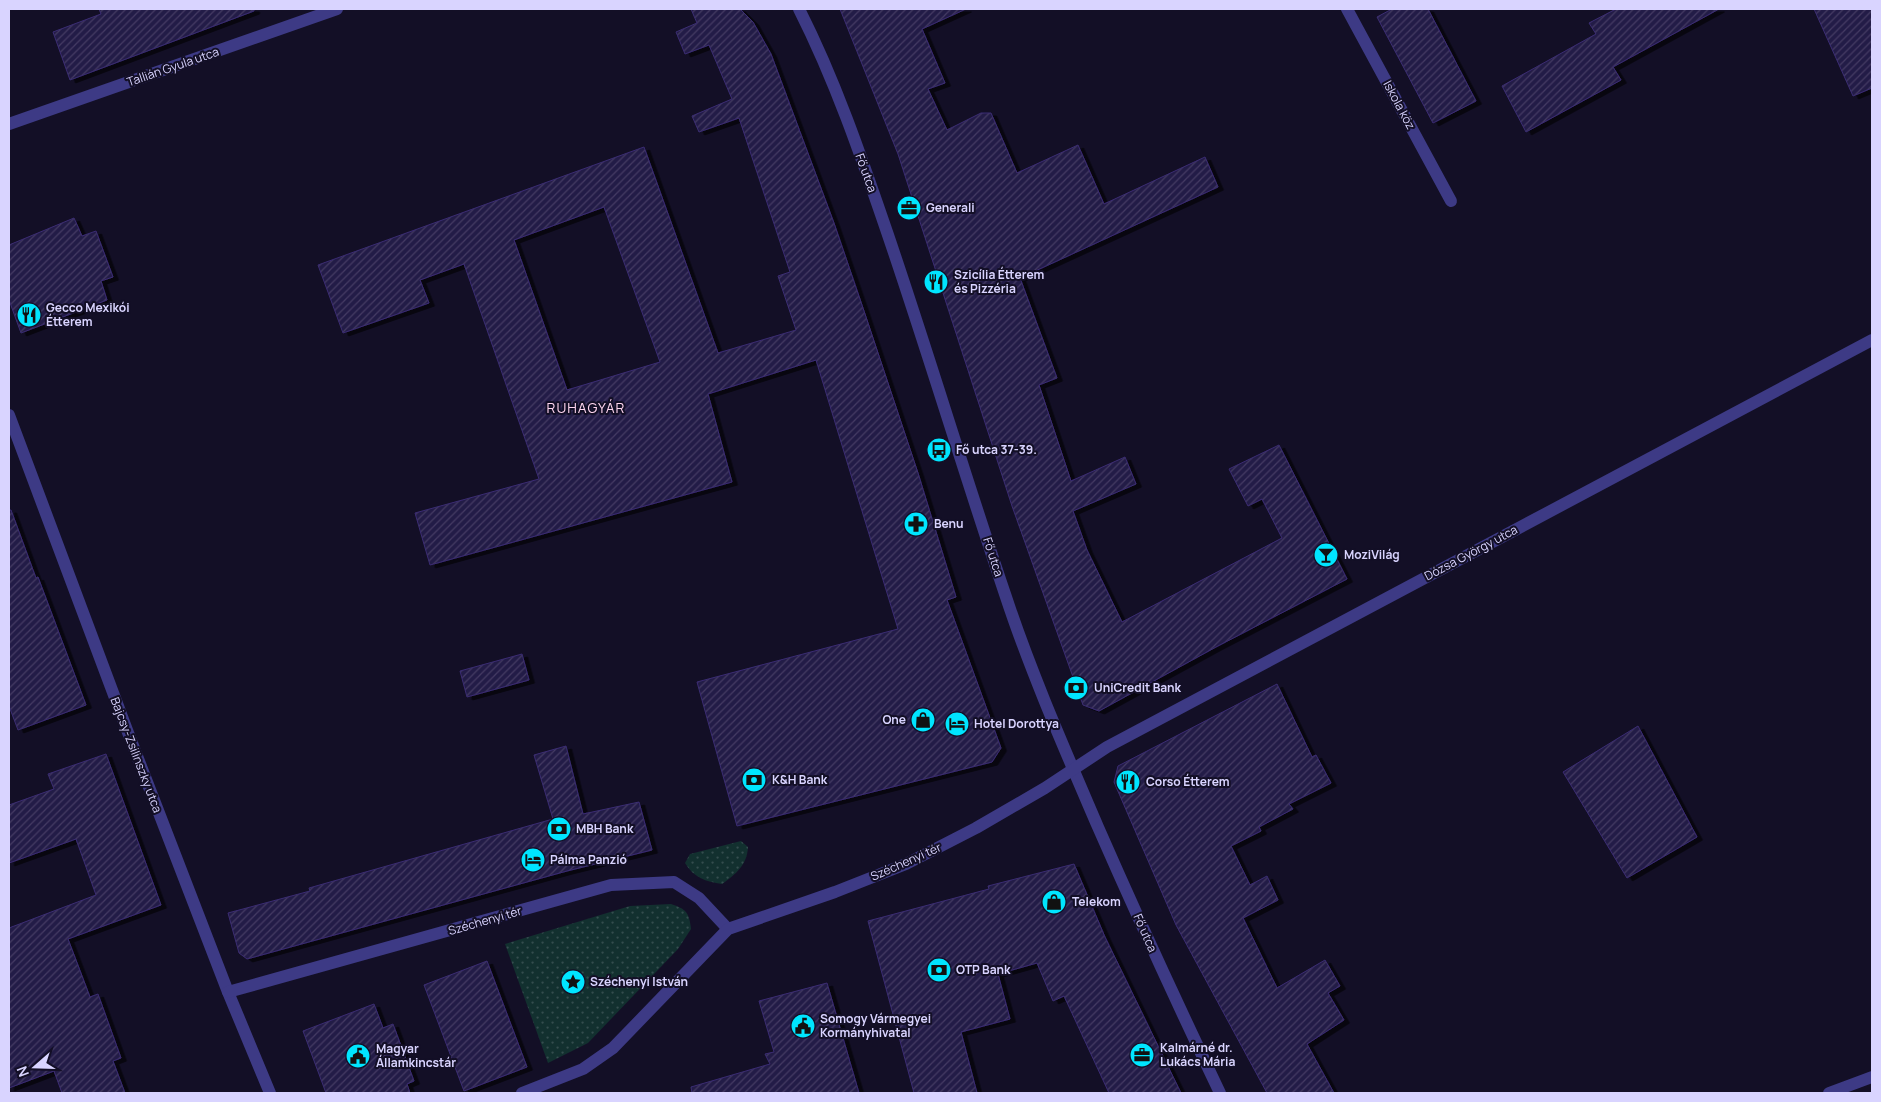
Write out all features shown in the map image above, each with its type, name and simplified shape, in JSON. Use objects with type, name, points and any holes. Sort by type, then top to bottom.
[{"type":"street","name":"Tallián Gyula utca","points":[[9,124],[337,9]]},
{"type":"street","name":"Fő utca","points":[[799,9],[818,46],[867,173],[1005,595],[1038,686],[1072,770],[1161,970],[1220,1093]]},
{"type":"street","name":"Iskola köz","points":[[1347,9],[1451,201]]},
{"type":"street","name":"Dózsa György utca","points":[[1072,770],[1115,742],[1872,340]]},
{"type":"street","name":"Bajcsy-Zsilinszky utca","points":[[9,415],[120,713],[228,992],[270,1093]]},
{"type":"street","name":"Széchenyi tér","points":[[522,1093],[582,1069],[613,1048],[728,929],[835,892],[906,864],[976,828],[1072,770]]},
{"type":"street","name":"Széchenyi tér","points":[[228,992],[611,885],[674,882],[699,898],[728,929]]},
{"type":"street","points":[[1829,1093],[1872,1077]]},
{"type":"green space","points":[[741,841],[748,847],[743,864],[736,873],[722,884],[700,878],[685,863],[690,854]]},
{"type":"green space","points":[[671,904],[686,912],[691,929],[678,949],[588,1043],[548,1063],[505,944],[630,906]]},
{"type":"building","points":[[99,9],[254,9],[254,11],[70,80],[53,32],[101,14]]},
{"type":"building","points":[[691,9],[740,9],[753,22],[771,54],[834,223],[918,473],[956,597],[947,600],[1001,748],[992,762],[737,826],[697,682],[898,629],[816,360],[708,394],[732,482],[430,565],[415,513],[539,479],[464,264],[420,280],[429,303],[343,333],[318,265],[644,147],[718,353],[796,330],[778,276],[790,272],[739,118],[699,132],[692,116],[732,99],[709,45],[685,54],[676,32],[697,23]],"holes":[[[604,207],[660,362],[567,390],[514,240]]]},
{"type":"building","points":[[840,9],[966,9],[922,29],[945,83],[928,89],[947,130],[981,113],[991,113],[1017,173],[1078,145],[1104,204],[1205,157],[1218,187],[1020,278],[1057,378],[1039,385],[1071,481],[1125,457],[1136,484],[1073,511],[1087,550],[1122,622],[1282,538],[1262,499],[1248,506],[1229,469],[1279,445],[1347,579],[1216,647],[1099,711],[1083,705],[1012,506],[898,154]]},
{"type":"building","points":[[1392,9],[1428,9],[1476,101],[1433,123],[1377,17]]},
{"type":"building","points":[[1616,9],[1719,9],[1613,67],[1621,80],[1526,132],[1502,86],[1596,34],[1589,23]]},
{"type":"building","points":[[1814,9],[1872,9],[1872,88],[1853,96]]},
{"type":"building","points":[[74,218],[82,236],[96,231],[113,277],[101,281],[107,300],[21,333],[9,300],[9,245]]},
{"type":"building","points":[[9,510],[11,510],[36,578],[38,577],[86,705],[18,730],[9,706]]},
{"type":"building","points":[[522,654],[529,680],[467,697],[460,671]]},
{"type":"building","points":[[1277,684],[1312,757],[1316,755],[1331,783],[1289,804],[1293,809],[1259,827],[1261,831],[1231,846],[1250,885],[1267,876],[1278,900],[1243,918],[1277,988],[1325,960],[1340,986],[1328,993],[1344,1020],[1307,1044],[1334,1093],[1267,1093],[1176,925],[1114,782],[1118,766]]},
{"type":"building","points":[[1638,726],[1697,837],[1627,878],[1563,772]]},
{"type":"building","points":[[566,746],[583,814],[639,802],[652,850],[567,871],[247,959],[239,953],[228,913],[310,891],[309,888],[553,819],[534,755]]},
{"type":"building","points":[[106,754],[161,905],[68,939],[90,997],[98,994],[121,1058],[113,1061],[125,1093],[62,1093],[54,1071],[9,1088],[9,928],[96,895],[76,839],[9,863],[9,805],[54,789],[48,774]]},
{"type":"building","points":[[1074,864],[1105,937],[1181,1093],[1109,1093],[1064,996],[1053,1001],[1037,963],[998,974],[1010,1019],[961,1032],[977,1093],[914,1093],[868,921],[989,889],[988,886]]},
{"type":"building","points":[[487,961],[527,1067],[464,1091],[424,985]]},
{"type":"building","name":"Somogy Vármegyei Kormányhivatal","points":[[827,983],[859,1093],[692,1093],[691,1087],[770,1064],[765,1054],[774,1052],[759,1001]]},
{"type":"building","name":"Magyar Államkincstár","points":[[374,1004],[383,1028],[393,1024],[414,1081],[407,1084],[410,1093],[326,1093],[303,1031]]},
{"type":"place","name":"Generali","points":[[909,208]]},
{"type":"place","name":"Szicília Étterem és Pizzéria","points":[[936,282]]},
{"type":"place","name":"Gecco Mexikói Étterem","points":[[29,315]]},
{"type":"place","name":"Fő utca 37-39.","points":[[939,450]]},
{"type":"place","name":"Benu","points":[[916,524]]},
{"type":"place","name":"MoziVilág","points":[[1326,555]]},
{"type":"place","name":"UniCredit Bank","points":[[1076,688]]},
{"type":"place","name":"One","points":[[923,720]]},
{"type":"place","name":"Hotel Dorottya","points":[[957,724]]},
{"type":"place","name":"K&H Bank","points":[[754,780]]},
{"type":"place","name":"Corso Étterem","points":[[1128,782]]},
{"type":"place","name":"MBH Bank","points":[[559,829]]},
{"type":"place","name":"Pálma Panzió","points":[[533,860]]},
{"type":"place","name":"Telekom","points":[[1054,902]]},
{"type":"place","name":"OTP Bank","points":[[939,970]]},
{"type":"place","name":"Széchenyi István","points":[[573,982]]},
{"type":"place","name":"Somogy Vármegyei Kormányhivatal","points":[[803,1026]]},
{"type":"place","name":"Kalmárné dr. Lukács Mária","points":[[1142,1055]]},
{"type":"place","name":"Magyar Államkincstár","points":[[358,1056]]},
{"type":"district","name":"RUHAGYÁR","points":[[586,408]]}]
